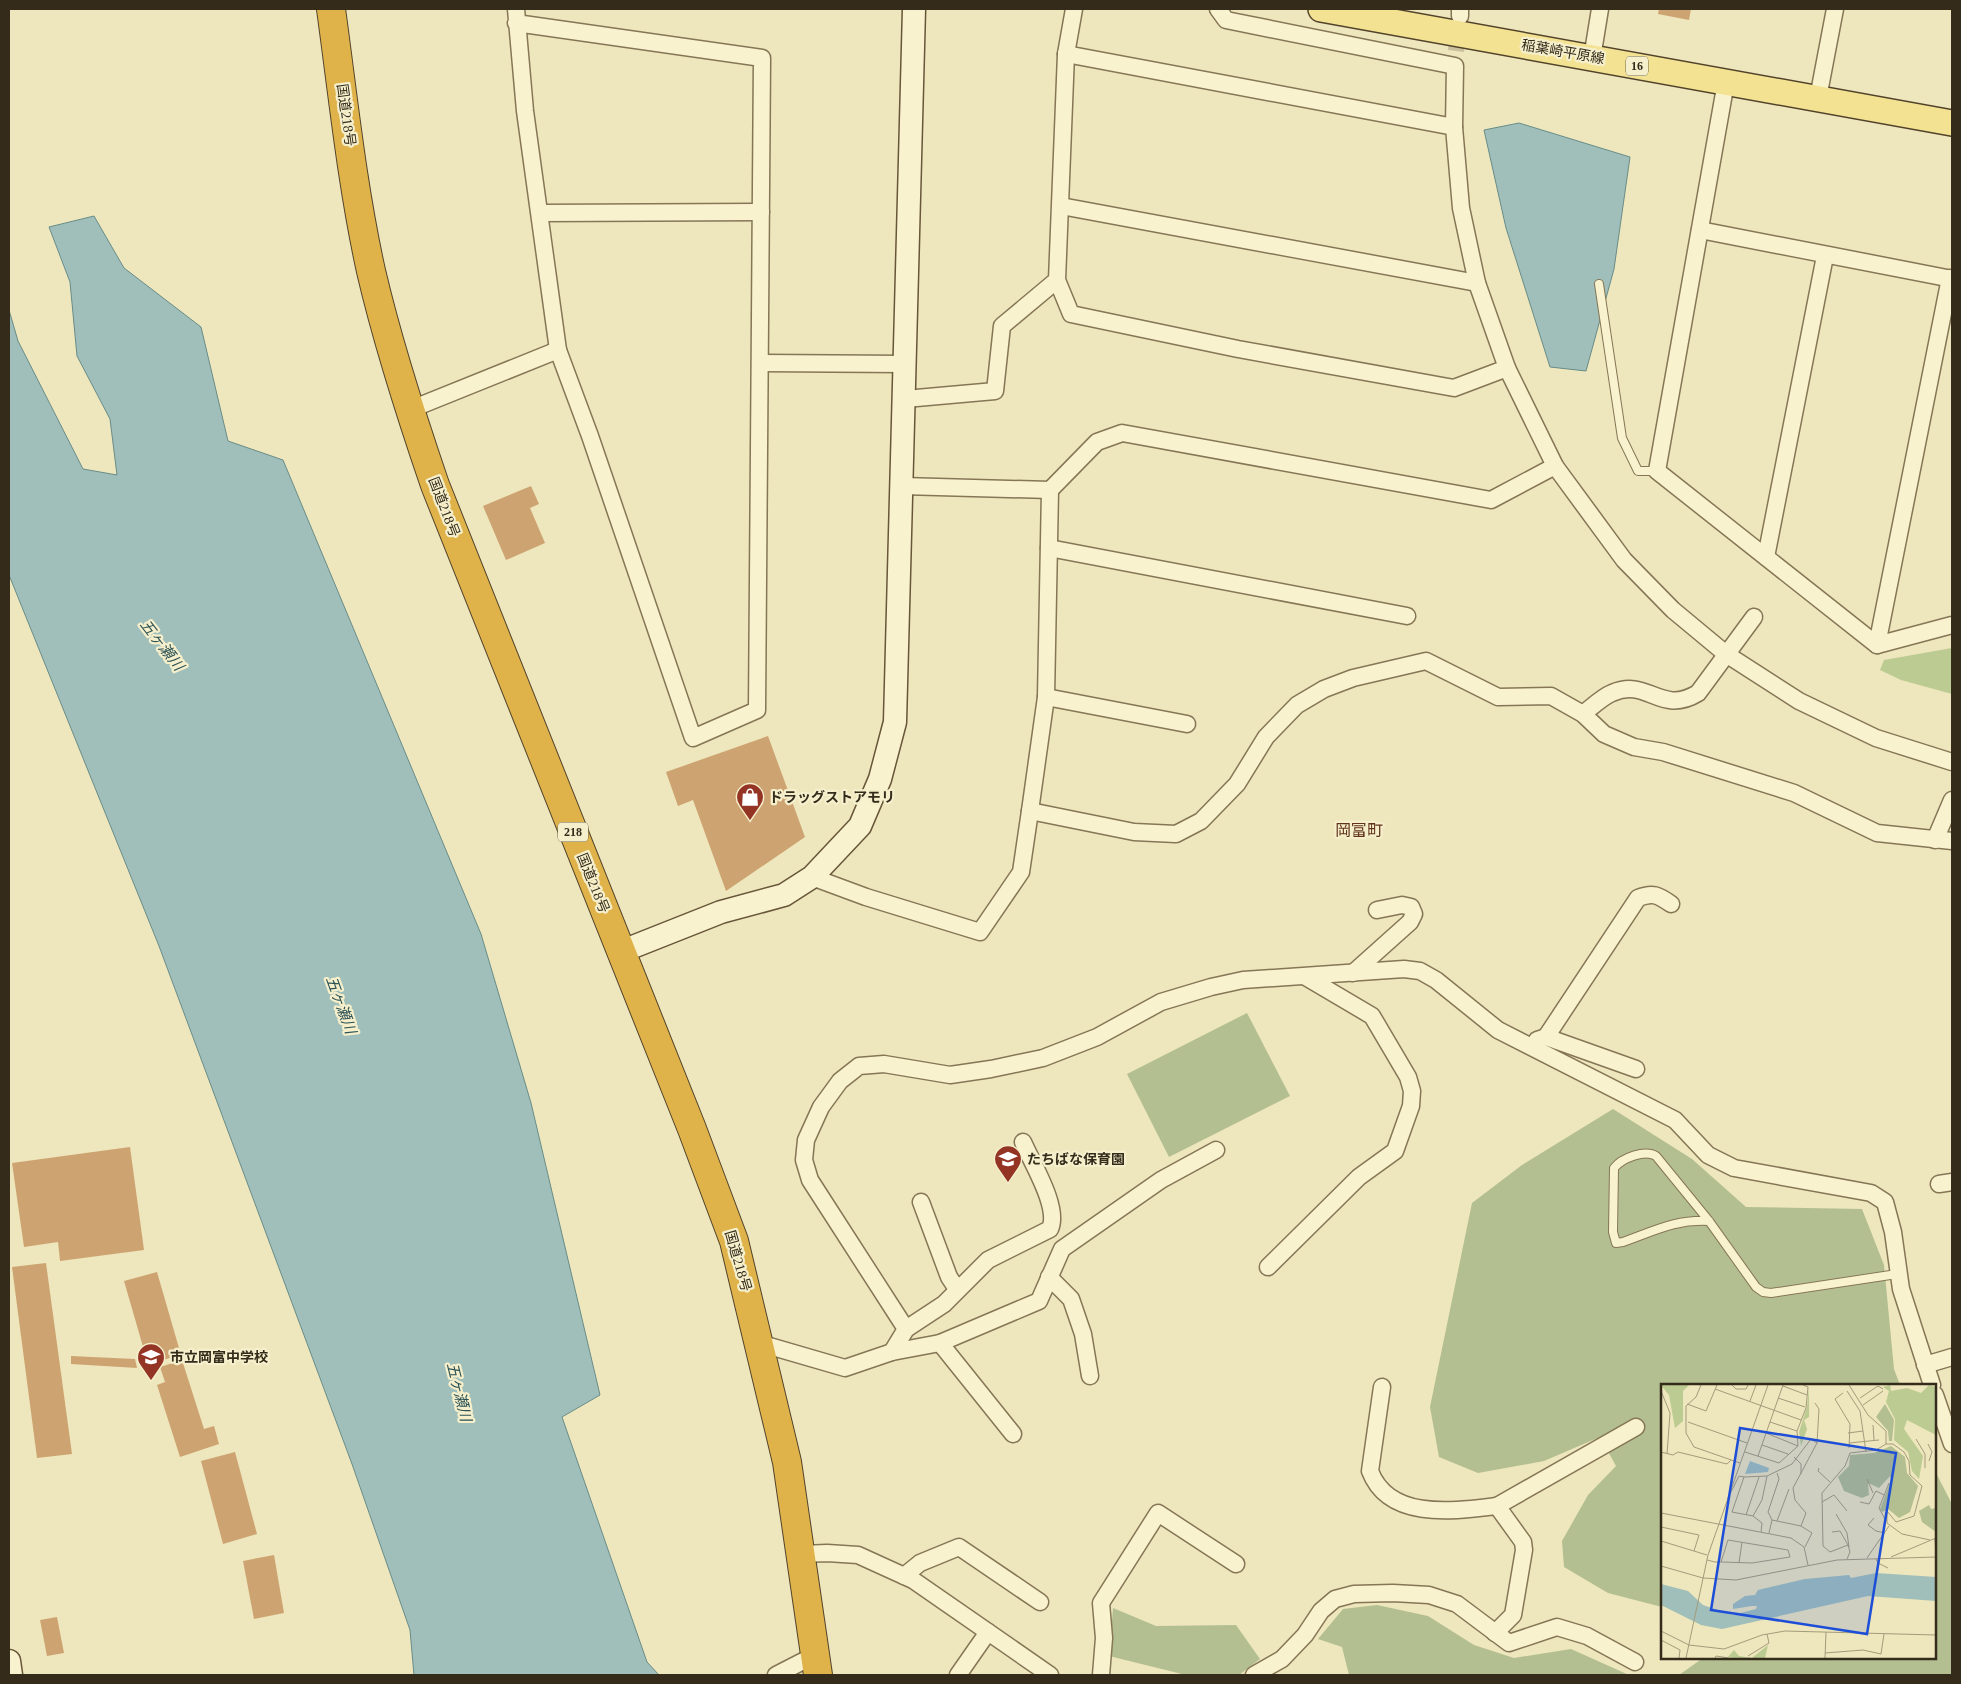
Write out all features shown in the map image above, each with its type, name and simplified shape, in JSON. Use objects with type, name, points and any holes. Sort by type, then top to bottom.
[{"type":"highway","name":"国道218号","points":[[331,9],[358,205],[382,315],[409,410],[435,486],[692,1129],[734,1241],[787,1462],[817,1665]]},
{"type":"main road","name":"稲葉崎平原線","points":[[1322,9],[1952,123]]},
{"type":"street","points":[[620,952],[721,912],[784,896],[812,877],[860,826],[880,779],[895,722],[914,9]]},
{"type":"street","points":[[1074,9],[1066,54],[1057,280],[1071,314],[1238,348],[1454,388],[1507,368]]},
{"type":"street","points":[[1592,58],[1600,9]]},
{"type":"street","points":[[1818,98],[1835,9]]},
{"type":"street","points":[[1222,14],[1456,58],[1454,127],[1461,208],[1477,283],[1507,368],[1555,466],[1624,560],[1673,610],[1726,654],[1808,705],[1876,738],[1952,762]]},
{"type":"street","points":[[516,16],[762,58],[758,710],[693,738],[590,436],[558,350],[525,111],[516,16]]},
{"type":"street","points":[[1066,54],[1454,127]]},
{"type":"street","points":[[1726,82],[1657,471],[1877,645]]},
{"type":"street","points":[[1061,206],[1477,283]]},
{"type":"street","points":[[540,213],[761,212]]},
{"type":"street","points":[[1700,230],[1825,256],[1951,279],[1877,645]]},
{"type":"street","points":[[1766,557],[1825,256]]},
{"type":"street","points":[[905,399],[995,391],[1002,326],[1057,280]]},
{"type":"street","points":[[409,410],[558,350]]},
{"type":"street","points":[[760,363],[905,364]]},
{"type":"street","points":[[812,877],[866,897],[980,932],[1021,872],[1046,697],[1050,490],[1097,442],[1122,433],[1491,500],[1555,466]]},
{"type":"street","points":[[902,486],[1050,490]]},
{"type":"street","points":[[1049,548],[1407,616]]},
{"type":"street","points":[[1584,714],[1611,693],[1625,690],[1638,689],[1672,702],[1686,701],[1698,693],[1754,617]]},
{"type":"street","points":[[1877,645],[1952,624]]},
{"type":"street","points":[[1030,811],[1134,832],[1176,834],[1200,820],[1237,784],[1266,737],[1297,704],[1324,689],[1353,678],[1426,661],[1498,697],[1551,696],[1584,714],[1604,734],[1634,747],[1663,752],[1794,793],[1877,833],[1935,840],[1952,840]]},
{"type":"street","points":[[1046,697],[1187,724]]},
{"type":"street","points":[[1935,840],[1952,800]]},
{"type":"street","points":[[1546,1037],[1638,898],[1648,894],[1657,894],[1671,904]]},
{"type":"street","points":[[1353,973],[1410,922],[1414,914],[1411,907],[1402,905],[1376,910]]},
{"type":"street","points":[[906,1329],[810,1180],[804,1160],[806,1140],[821,1107],[840,1081],[859,1066],[884,1064],[950,1075],[1034,1060],[1097,1037],[1161,1002],[1211,986],[1243,980],[1404,969],[1420,971],[1436,980],[1498,1030],[1675,1120],[1708,1155],[1734,1168],[1871,1193],[1885,1202],[1893,1232],[1897,1274],[1932,1384]]},
{"type":"street","points":[[1268,1267],[1360,1177],[1395,1151],[1411,1106],[1412,1091],[1408,1076],[1372,1016],[1306,976]]},
{"type":"street","points":[[1524,1044],[1546,1037],[1636,1069]]},
{"type":"street","points":[[892,1352],[906,1329],[944,1304],[988,1260],[1050,1229],[1054,1220],[1051,1207],[1023,1142]]},
{"type":"street","points":[[760,1343],[845,1368],[892,1352],[940,1344],[1039,1301],[1062,1249],[1161,1180],[1216,1150]]},
{"type":"street","points":[[921,1202],[949,1277],[957,1289]]},
{"type":"street","points":[[1049,1277],[1071,1300],[1083,1334],[1090,1376]]},
{"type":"street","points":[[940,1344],[1012,1434]]},
{"type":"street","points":[[1925,1365],[1952,1357]]},
{"type":"street","points":[[1382,1387],[1370,1471],[1375,1484],[1386,1495],[1404,1504],[1426,1509],[1457,1510],[1497,1506],[1636,1428]]},
{"type":"street","points":[[1936,1398],[1952,1444]]},
{"type":"street","points":[[1495,1633],[1513,1615],[1524,1550],[1523,1542],[1497,1506]]},
{"type":"street","points":[[1101,1675],[1104,1638],[1101,1603],[1158,1513],[1236,1564]]},
{"type":"street","points":[[904,1576],[920,1564],[959,1548],[1040,1602]]},
{"type":"street","points":[[802,1554],[858,1555],[913,1580],[1050,1675]]},
{"type":"street","points":[[1254,1675],[1282,1659],[1305,1635],[1321,1611],[1335,1599],[1354,1594],[1393,1593],[1429,1596],[1458,1604],[1509,1643],[1557,1628],[1587,1636],[1635,1662]]},
{"type":"street","points":[[958,1675],[988,1632]]},
{"type":"street","points":[[9,1661],[10,1675]]},
{"type":"street","points":[[776,1675],[817,1665]]},
{"type":"lane","points":[[1599,284],[1622,438],[1638,471],[1657,471]]},
{"type":"lane","points":[[1709,1221],[1692,1219],[1675,1222],[1623,1242],[1616,1242],[1612,1232],[1614,1168],[1618,1163],[1643,1153],[1651,1152],[1656,1156],[1709,1221],[1756,1287],[1763,1292],[1771,1293],[1897,1274]]},
{"type":"green space","points":[[1952,648],[1952,694],[1901,680],[1880,670],[1884,660]]},
{"type":"green space","points":[[1247,1013],[1290,1096],[1169,1157],[1127,1074]]},
{"type":"green space","points":[[1613,1109],[1692,1159],[1746,1207],[1862,1209],[1884,1265],[1894,1369],[1900,1384],[1661,1384],[1661,1607],[1608,1593],[1564,1567],[1562,1541],[1588,1495],[1616,1466],[1600,1437],[1544,1461],[1478,1473],[1439,1457],[1430,1407],[1472,1203],[1522,1165]]},
{"type":"green space","points":[[1936,1473],[1952,1504],[1952,1675],[1679,1675],[1702,1659],[1936,1659]]},
{"type":"green space","points":[[1377,1605],[1428,1616],[1474,1645],[1514,1658],[1571,1649],[1629,1675],[1349,1675],[1342,1647],[1318,1639],[1343,1609]]},
{"type":"green space","points":[[1113,1608],[1156,1626],[1236,1625],[1260,1659],[1239,1675],[1186,1675],[1109,1656]]},
{"type":"water","points":[[1519,123],[1630,157],[1614,269],[1586,371],[1550,367],[1506,228],[1484,130]]},
{"type":"water","name":"五ヶ瀬川","points":[[94,216],[124,268],[201,327],[228,441],[283,460],[481,934],[531,1103],[600,1395],[562,1417],[647,1662],[659,1675],[414,1675],[410,1630],[352,1464],[159,946],[9,575],[9,310],[18,341],[83,469],[117,475],[110,419],[77,356],[70,282],[49,227]]},
{"type":"building","points":[[1659,9],[1691,9],[1689,20],[1658,14]]},
{"type":"building","points":[[531,486],[539,504],[530,508],[545,543],[506,560],[483,506]]},
{"type":"building","name":"ドラッグストアモリ","points":[[768,736],[805,837],[726,891],[693,800],[678,806],[666,772]]},
{"type":"building","points":[[130,1147],[144,1250],[60,1261],[58,1242],[24,1247],[12,1163]]},
{"type":"building","points":[[46,1263],[72,1454],[37,1458],[12,1267]]},
{"type":"building","points":[[157,1272],[181,1355],[148,1364],[124,1281]]},
{"type":"building","points":[[71,1356],[135,1359],[137,1368],[71,1364]]},
{"type":"building","points":[[182,1360],[204,1429],[214,1426],[219,1444],[180,1457],[157,1385],[165,1382],[160,1367]]},
{"type":"building","points":[[235,1452],[257,1534],[223,1544],[201,1461]]},
{"type":"building","points":[[274,1555],[284,1613],[254,1619],[243,1561]]},
{"type":"building","points":[[57,1617],[64,1653],[47,1656],[40,1620]]},
{"type":"tunnel","points":[[1456,51],[1459,24]]},
{"type":"place","name":"ドラッグストアモリ","points":[[750,821]]},
{"type":"place","name":"たちばな保育園","points":[[1008,1183]]},
{"type":"place","name":"市立岡富中学校","points":[[151,1381]]},
{"type":"district","name":"岡富町","points":[[1359,830]]}]
